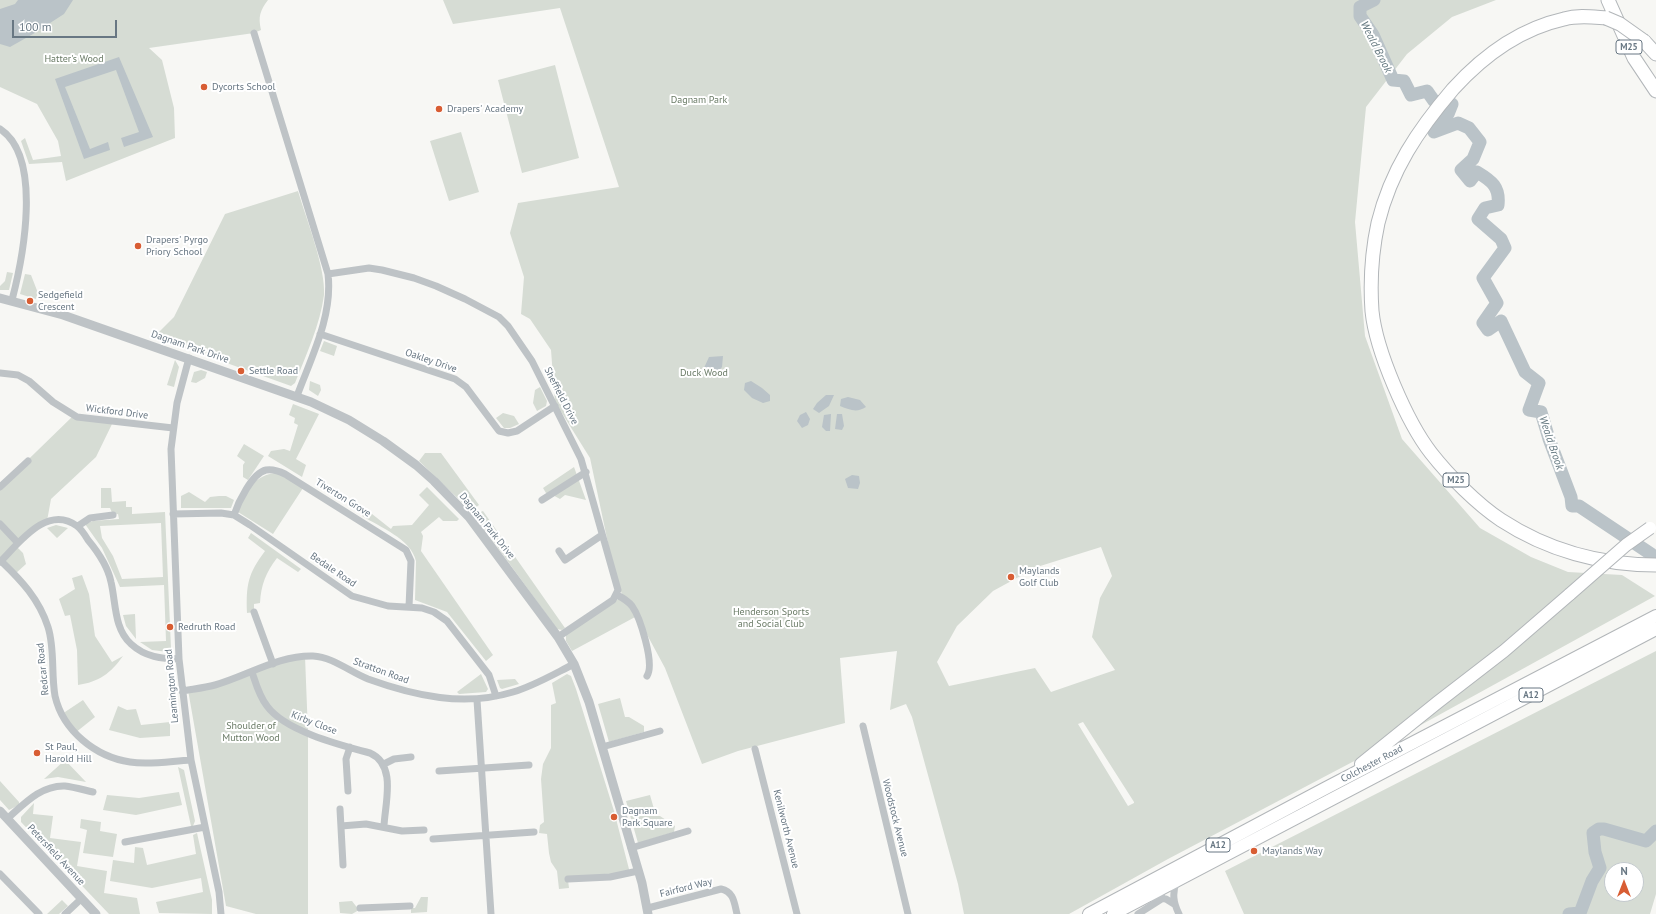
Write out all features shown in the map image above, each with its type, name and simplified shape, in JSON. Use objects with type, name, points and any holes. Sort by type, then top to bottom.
[{"type":"highway","name":"M25","points":[[1608,0],[1634,58],[1656,91]]},
{"type":"highway","name":"M25","points":[[1656,54],[1644,41],[1620,24],[1606,18],[1583,17],[1565,18],[1523,34],[1504,43],[1486,56],[1465,75],[1432,113],[1413,139],[1398,167],[1388,191],[1378,224],[1372,260],[1372,312],[1384,359],[1405,408],[1431,453],[1467,491],[1500,519],[1539,540],[1568,552],[1623,564],[1656,565]]},
{"type":"highway","name":"A12","points":[[1347,777],[1438,702],[1504,651],[1626,546],[1653,526]]},
{"type":"highway","name":"Colchester Road","points":[[1089,914],[1347,777],[1654,629]]},
{"type":"highway","name":"Colchester Road","points":[[1113,914],[1144,897],[1175,883],[1654,629]]},
{"type":"street","points":[[254,32],[328,274],[330,287],[328,304],[320,334],[297,396]]},
{"type":"street","points":[[0,129],[12,139],[16,146],[22,160],[25,182],[24,244],[12,300]]},
{"type":"street","name":"Sheffield Drive","points":[[328,274],[368,268],[382,270],[436,286],[499,317],[508,326],[532,361],[586,472],[602,535],[618,584],[617,595]]},
{"type":"street","name":"Dagnam Park Drive","points":[[0,298],[63,315],[297,396],[326,408],[367,431],[416,465],[434,481],[474,524],[558,637],[574,664],[589,702],[638,871],[648,911]]},
{"type":"street","name":"Oakley Drive","points":[[320,334],[455,379],[466,387],[499,431],[508,433],[517,431],[555,406]]},
{"type":"street","name":"Leamington Road","points":[[189,358],[180,386],[173,428],[171,466],[179,659],[191,760],[219,892],[221,914]]},
{"type":"street","name":"Wickford Drive","points":[[0,373],[18,375],[29,381],[53,402],[77,417],[173,428]]},
{"type":"street","points":[[0,487],[28,461]]},
{"type":"street","name":"Tiverton Grove","points":[[234,516],[252,480],[261,472],[271,470],[284,474],[406,550],[411,561],[409,607]]},
{"type":"street","points":[[542,500],[586,472]]},
{"type":"street","name":"Bedale Road","points":[[173,514],[209,513],[234,516],[250,525],[352,596],[388,606],[409,607],[434,612],[447,621],[489,675],[496,696]]},
{"type":"street","points":[[78,526],[90,518],[113,515]]},
{"type":"street","points":[[1,561],[18,543],[47,521],[62,519],[78,526],[101,558],[111,580],[116,614],[124,636],[131,644],[152,657],[179,659]]},
{"type":"street","points":[[0,524],[18,543]]},
{"type":"street","points":[[559,551],[565,560],[602,535]]},
{"type":"street","name":"Redcar Road","points":[[1,561],[31,592],[43,614],[51,644],[56,698],[60,710],[73,731],[90,746],[118,759],[145,762],[191,760]]},
{"type":"street","points":[[558,637],[613,600],[617,595],[632,607],[640,623],[648,650],[650,672],[647,676]]},
{"type":"street","points":[[254,612],[273,664]]},
{"type":"street","name":"Stratton Road","points":[[182,691],[215,685],[295,657],[324,657],[356,674],[400,689],[436,698],[477,700],[529,686],[574,664]]},
{"type":"street","name":"Kirby Close","points":[[252,672],[262,698],[281,721],[299,730],[375,756],[384,764]]},
{"type":"street","points":[[477,700],[491,914]]},
{"type":"street","name":"Woodstock Avenue","points":[[864,726],[908,914]]},
{"type":"street","points":[[602,747],[660,731]]},
{"type":"street","points":[[348,791],[346,759],[350,747]]},
{"type":"street","name":"Kenilworth Avenue","points":[[755,749],[797,914]]},
{"type":"street","points":[[384,826],[387,778],[384,764],[394,759],[411,757]]},
{"type":"street","points":[[439,771],[529,765]]},
{"type":"street","points":[[7,819],[39,792],[52,787],[66,786],[93,792]]},
{"type":"street","points":[[340,809],[343,865]]},
{"type":"street","name":"Petersfield Avenue","points":[[0,811],[96,914]]},
{"type":"street","points":[[341,826],[366,824],[384,826],[402,831],[424,830]]},
{"type":"street","points":[[125,842],[205,827]]},
{"type":"street","points":[[631,848],[688,831]]},
{"type":"street","points":[[433,839],[534,832]]},
{"type":"street","points":[[568,879],[610,876],[638,871]]},
{"type":"street","points":[[0,874],[39,914]]},
{"type":"street","points":[[1175,883],[1174,904],[1179,914]]},
{"type":"street","name":"Colchester Road","points":[[1138,914],[1164,899],[1175,883]]},
{"type":"street","name":"Fairford Way","points":[[648,911],[721,889],[728,891],[733,897],[737,914]]},
{"type":"street","points":[[1144,897],[1164,899],[1174,904]]},
{"type":"street","points":[[65,914],[82,899]]},
{"type":"street","points":[[360,908],[385,911],[410,906]]},
{"type":"green space","name":"Hatter's Wood","points":[[0,0],[268,0],[260,14],[261,30],[254,33],[149,48],[162,60],[174,108],[175,138],[66,181],[62,162],[29,164],[21,141],[25,138],[33,160],[61,156],[58,141],[37,104],[0,87]]},
{"type":"green space","points":[[443,0],[1496,0],[1452,17],[1407,54],[1366,107],[1355,222],[1365,336],[1402,439],[1480,528],[1531,557],[1568,572],[1622,575],[1655,596],[1379,748],[1168,859],[1069,914],[964,914],[958,884],[912,717],[906,704],[890,710],[897,651],[840,658],[845,723],[738,751],[702,764],[665,668],[637,616],[572,651],[566,641],[566,635],[621,597],[623,598],[612,562],[590,458],[555,402],[551,350],[530,319],[521,314],[524,277],[510,233],[518,203],[619,187],[560,8],[453,24]],"holes":[[[1101,547],[1112,576],[1100,598],[1092,637],[1115,670],[1051,692],[1035,668],[949,686],[937,662],[957,626],[993,591],[1037,567]],[[1083,722],[1134,802],[1134,803],[1128,806],[1078,724]]]},
{"type":"green space","points":[[555,65],[579,158],[522,173],[498,80]]},
{"type":"green space","points":[[461,132],[479,192],[449,201],[430,141]]},
{"type":"green space","points":[[298,191],[319,258],[324,284],[324,295],[316,329],[295,383],[291,386],[154,337],[174,317],[225,214]]},
{"type":"green space","points":[[7,272],[13,273],[9,290],[0,290],[0,286],[5,281]]},
{"type":"green space","points":[[25,274],[31,275],[38,293],[36,299],[20,294]]},
{"type":"green space","points":[[324,341],[337,346],[334,356],[320,351]]},
{"type":"green space","points":[[175,360],[179,367],[174,387],[167,385]]},
{"type":"green space","points":[[201,370],[207,372],[205,378],[196,383],[191,382],[194,372]]},
{"type":"green space","points":[[310,381],[320,385],[321,390],[318,396],[309,390]]},
{"type":"green space","points":[[540,387],[547,401],[546,406],[537,411],[533,403],[535,390]]},
{"type":"green space","points":[[293,404],[319,414],[296,459],[306,465],[302,477],[268,456],[271,451],[284,449],[290,451],[298,425],[294,423],[295,418],[289,415]]},
{"type":"green space","points":[[503,413],[514,416],[519,424],[510,428],[504,428],[496,418]]},
{"type":"green space","points":[[74,415],[113,422],[96,457],[51,499],[47,521],[16,546],[23,553],[26,564],[15,574],[0,562],[0,487]]},
{"type":"green space","points":[[244,444],[264,456],[248,480],[243,477],[243,465],[245,462],[237,456]]},
{"type":"green space","points":[[425,453],[441,453],[479,505],[471,511],[419,461]]},
{"type":"green space","points":[[574,467],[586,500],[565,495],[560,499],[546,493],[543,488]]},
{"type":"green space","points":[[277,473],[303,488],[273,534],[238,512],[247,491],[257,480],[263,476]]},
{"type":"green space","points":[[427,487],[459,519],[457,521],[443,521],[439,517],[421,532],[423,536],[421,551],[493,655],[486,661],[447,612],[415,600],[416,561],[408,546],[394,534],[362,516],[367,510],[391,529],[393,526],[412,525],[429,505],[419,495]]},
{"type":"green space","points":[[101,488],[111,488],[112,502],[126,501],[126,507],[132,507],[132,514],[165,512],[171,648],[168,652],[152,650],[140,642],[166,641],[164,585],[120,587],[102,548],[85,524],[93,521],[119,519],[118,514],[113,515],[110,508],[101,508]],"holes":[[[161,523],[163,577],[122,579],[113,556],[102,538],[100,526]]]},
{"type":"green space","points":[[189,492],[205,502],[210,497],[219,496],[226,496],[234,500],[231,508],[181,508],[181,496]]},
{"type":"green space","points":[[483,511],[565,628],[562,630],[557,629],[474,515]]},
{"type":"green space","points":[[56,525],[68,528],[57,538],[47,528]]},
{"type":"green space","points":[[251,533],[301,569],[298,572],[277,558],[265,579],[260,603],[254,604],[254,612],[247,613],[249,580],[255,566],[265,551],[248,538]]},
{"type":"green space","points":[[82,575],[89,594],[95,636],[112,662],[123,656],[104,676],[92,682],[78,685],[77,650],[70,615],[65,616],[59,599],[75,589],[72,578]]},
{"type":"green space","points":[[135,614],[136,639],[126,626],[123,615]]},
{"type":"green space","points":[[1656,651],[1656,894],[1650,914],[1244,914],[1225,871]]},
{"type":"green space","name":"Shoulder of Mutton Wood","points":[[305,656],[308,733],[308,914],[256,914],[226,906],[188,690]]},
{"type":"green space","points":[[481,674],[488,689],[486,692],[459,694],[457,692]]},
{"type":"green space","points":[[567,674],[571,676],[576,689],[614,811],[630,873],[568,880],[569,888],[559,889],[557,871],[551,862],[549,853],[547,834],[539,833],[540,825],[544,822],[541,779],[543,764],[551,748],[551,705],[556,703],[552,683]]},
{"type":"green space","points":[[515,679],[519,684],[502,689],[500,688],[497,680]]},
{"type":"green space","points":[[620,698],[625,717],[629,717],[644,726],[644,732],[609,742],[598,704]]},
{"type":"green space","points":[[83,700],[95,717],[75,733],[62,714]]},
{"type":"green space","points":[[118,706],[127,710],[136,709],[141,725],[170,722],[170,736],[140,738],[109,730]]},
{"type":"green space","points":[[65,760],[86,782],[58,777],[44,779]]},
{"type":"green space","points":[[178,767],[184,770],[195,821],[193,826],[191,826]]},
{"type":"green space","points":[[0,781],[19,802],[19,805],[9,810],[0,800]]},
{"type":"green space","points":[[179,792],[182,805],[136,815],[103,810],[107,795],[139,798]]},
{"type":"green space","points":[[650,795],[656,816],[660,816],[675,826],[674,832],[638,843],[626,801]]},
{"type":"green space","points":[[34,803],[33,814],[53,816],[50,838],[81,842],[77,866],[107,871],[104,893],[137,898],[140,914],[109,914],[21,822],[21,817]]},
{"type":"green space","points":[[81,819],[101,822],[100,831],[117,834],[113,857],[83,853],[87,830],[80,828]]},
{"type":"green space","points":[[197,833],[212,900],[212,914],[159,913],[156,902],[203,892],[201,878],[152,888],[110,881],[113,860],[134,863],[135,847],[143,848],[147,865],[196,854],[193,835]]},
{"type":"green space","points":[[421,897],[428,897],[427,912],[411,913],[411,908],[415,908]]},
{"type":"green space","points":[[62,900],[68,906],[59,914],[47,914]]},
{"type":"green space","points":[[352,901],[359,910],[352,914],[340,913],[339,902]]},
{"type":"shaded area","points":[[18,0],[73,0],[64,14],[10,47],[0,44],[0,9],[15,4]]},
{"type":"shaded area","points":[[119,57],[153,137],[124,147],[121,138],[139,132],[116,70],[65,87],[90,149],[108,142],[110,150],[84,159],[55,79]]},
{"type":"shaded area","points":[[723,356],[722,367],[714,376],[706,375],[704,368],[709,357]]},
{"type":"shaded area","points":[[751,381],[770,395],[770,401],[763,403],[752,398],[744,390],[745,383]]},
{"type":"shaded area","points":[[826,395],[834,395],[829,406],[819,413],[813,409]]},
{"type":"shaded area","points":[[848,397],[860,400],[866,407],[860,410],[850,410],[840,406],[841,399]]},
{"type":"shaded area","points":[[806,412],[810,419],[808,425],[802,428],[797,421],[800,415]]},
{"type":"shaded area","points":[[831,414],[830,431],[826,431],[822,427],[824,415]]},
{"type":"shaded area","points":[[837,414],[842,414],[844,426],[842,430],[835,429]]},
{"type":"shaded area","points":[[852,475],[859,476],[860,483],[858,489],[848,488],[845,479]]},
{"type":"waterway","name":"Weald Brook","points":[[1374,0],[1360,7],[1360,16],[1373,35],[1393,80],[1404,81],[1411,95],[1427,91],[1434,101],[1452,104],[1448,114],[1433,119],[1434,132],[1458,123],[1469,128],[1480,142],[1473,159],[1461,170],[1470,181],[1477,172],[1487,178],[1494,185],[1498,194],[1498,205],[1485,208],[1478,219],[1501,239],[1505,248],[1483,278],[1497,303],[1483,323],[1488,330],[1501,321],[1525,372],[1539,383],[1529,410],[1541,412],[1549,439],[1571,497],[1572,506],[1579,506],[1651,554],[1656,560]]},
{"type":"waterway","points":[[1569,914],[1580,913],[1592,881],[1600,868],[1595,852],[1593,833],[1599,829],[1604,829],[1646,841],[1656,831]]},
{"type":"place","name":"Dycorts School","points":[[204,87]]},
{"type":"place","name":"Drapers' Academy","points":[[439,109]]},
{"type":"place","name":"Drapers' Pyrgo Priory School","points":[[138,246]]},
{"type":"place","name":"Sedgefield Crescent","points":[[30,301]]},
{"type":"place","name":"Settle Road","points":[[241,371]]},
{"type":"place","name":"Maylands Golf Club","points":[[1011,577]]},
{"type":"place","name":"Redruth Road","points":[[170,627]]},
{"type":"place","name":"St Paul, Harold Hill","points":[[37,753]]},
{"type":"place","name":"Dagnam Park Square","points":[[614,817]]},
{"type":"place","name":"Maylands Way","points":[[1254,851]]},
{"type":"park label","name":"Dagnam Park","points":[[699,100]]},
{"type":"park label","name":"Duck Wood","points":[[704,373]]},
{"type":"park label","name":"Henderson Sports and Social Club","points":[[771,618]]}]
